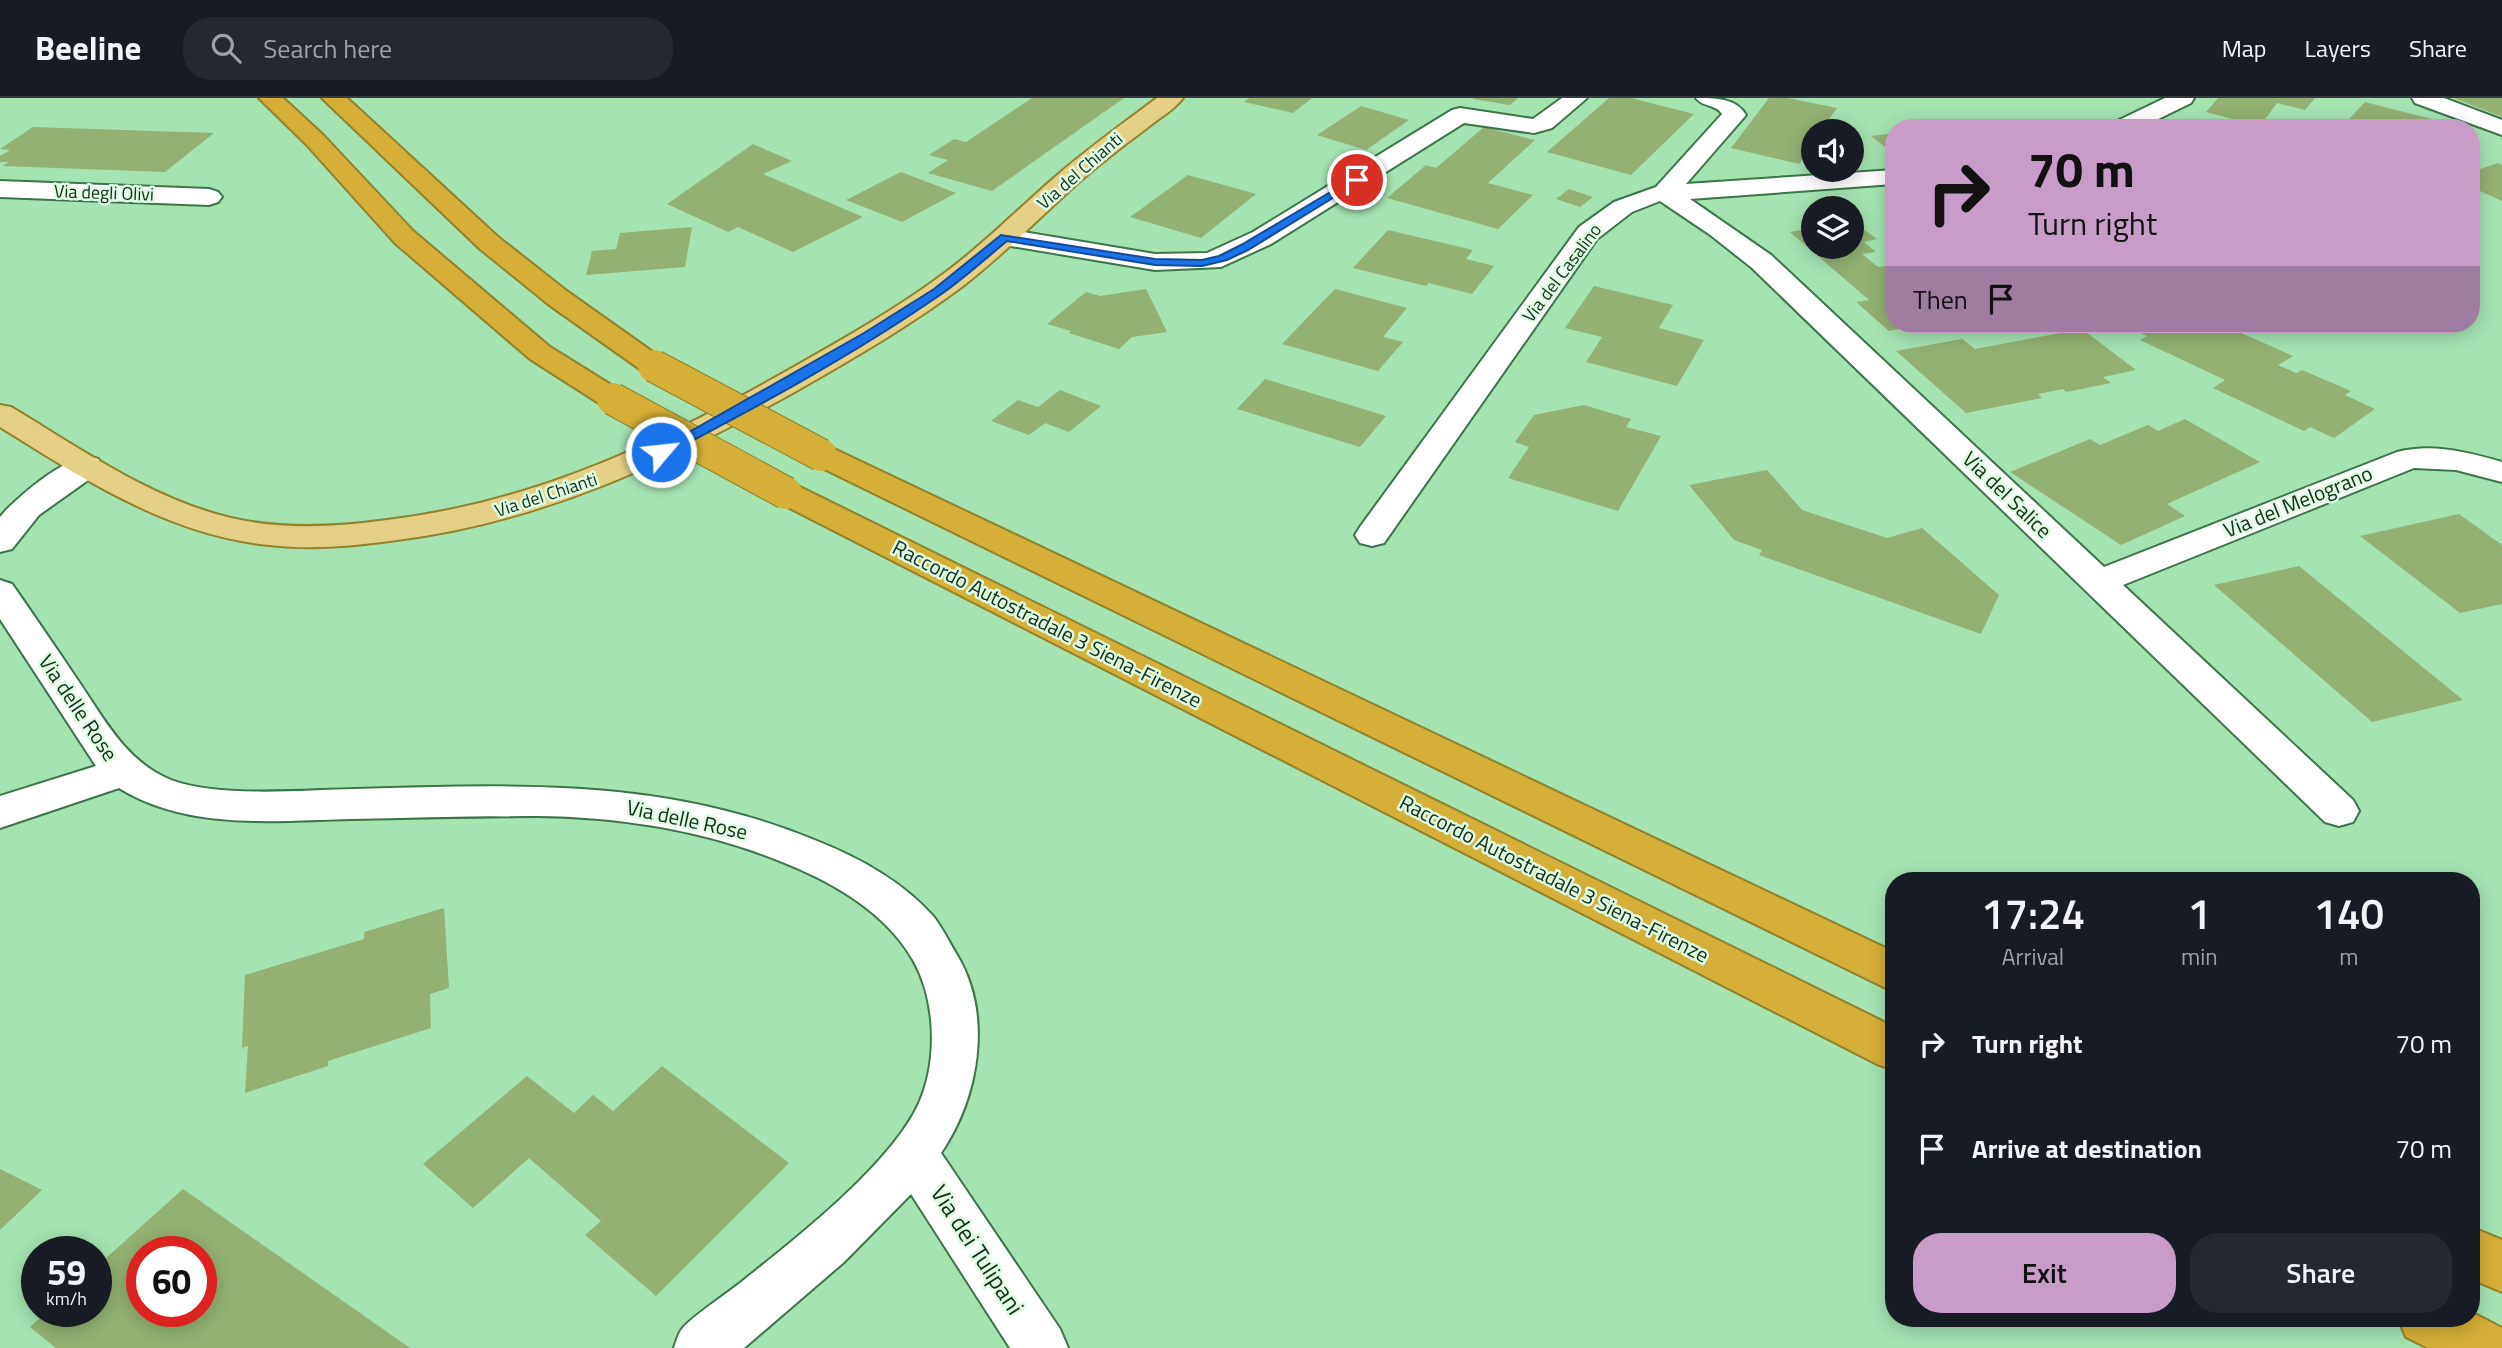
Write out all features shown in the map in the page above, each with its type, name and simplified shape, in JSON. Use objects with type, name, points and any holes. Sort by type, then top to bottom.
[{"type":"highway","name":"Raccordo Autostradale 3 Siena-Firenze","points":[[270,98],[315,140],[404,237],[540,353],[613,399],[786,493],[1885,1045]]},
{"type":"highway","points":[[333,98],[359,118],[465,222],[530,278],[654,366],[821,455],[1885,969]]},
{"type":"highway","points":[[2480,1256],[2502,1267]]},
{"type":"highway","points":[[2443,1327],[2485,1348]]},
{"type":"main road","name":"Via del Chianti","points":[[0,414],[87,466],[165,508],[212,524],[255,533],[310,537],[361,534],[421,528],[493,512],[551,496],[661,452],[731,415],[911,309],[961,274],[1094,156],[1172,98]]},
{"type":"street","points":[[1004,237],[1155,262],[1189,264],[1211,261],[1262,238],[1460,115],[1534,126],[1544,123],[1576,98]]},
{"type":"street","points":[[1664,193],[1734,115],[1731,107],[1725,103],[1707,98]]},
{"type":"street","points":[[2140,119],[2183,98]]},
{"type":"street","points":[[2423,98],[2478,119]]},
{"type":"street","points":[[2480,120],[2502,128]]},
{"type":"street","name":"Via del Casalino","points":[[1372,535],[1588,233],[1606,216],[1664,193],[1885,178]]},
{"type":"street","name":"Via degli Olivi","points":[[0,189],[209,197]]},
{"type":"street","name":"Via del Salice","points":[[1664,193],[1718,228],[1761,261],[2339,811]]},
{"type":"street","name":"Via del Melograno","points":[[2099,582],[2408,459],[2424,457],[2455,460],[2502,472]]},
{"type":"street","points":[[0,541],[16,516],[87,466]]},
{"type":"street","name":"Via delle Rose","points":[[0,593],[123,772],[153,790],[201,802],[227,805],[535,800],[613,805],[698,818],[769,839],[820,858],[877,892],[895,907],[925,940],[948,986],[954,1010],[954,1055],[944,1101],[914,1153],[846,1225],[701,1348]]},
{"type":"street","points":[[0,812],[123,772]]},
{"type":"street","name":"Via dei Tulipani","points":[[914,1153],[1041,1348]]},
{"type":"building","points":[[1032,98],[1124,98],[992,191],[928,173],[948,160],[929,155],[954,139],[966,142]]},
{"type":"building","points":[[1249,98],[1312,98],[1293,113],[1244,102]]},
{"type":"building","points":[[1473,98],[1518,98],[1510,105],[1473,99]]},
{"type":"building","points":[[1609,98],[1631,98],[1694,114],[1631,175],[1547,152]]},
{"type":"building","points":[[1769,98],[1788,98],[1837,108],[1829,119],[1801,119],[1799,164],[1731,148]]},
{"type":"building","points":[[2218,98],[2315,98],[2305,110],[2277,103],[2265,119],[2233,119],[2206,112]]},
{"type":"building","points":[[2454,98],[2502,98],[2502,117]]},
{"type":"building","points":[[2365,102],[2431,119],[2349,119]]},
{"type":"building","points":[[1361,106],[1409,120],[1366,150],[1317,135]]},
{"type":"building","points":[[33,127],[214,133],[165,172],[2,166],[9,162],[0,162],[0,156],[10,150],[0,149]]},
{"type":"building","points":[[1484,127],[1535,140],[1488,183],[1533,195],[1498,229],[1387,198],[1426,165],[1436,168]]},
{"type":"building","points":[[1885,134],[1885,147],[1871,136]]},
{"type":"building","points":[[753,144],[792,161],[763,174],[863,217],[793,252],[738,227],[728,232],[667,204]]},
{"type":"building","points":[[2498,163],[2502,165],[2502,201],[2480,191],[2480,169]]},
{"type":"building","points":[[901,172],[956,193],[902,222],[846,200]]},
{"type":"building","points":[[1188,175],[1256,194],[1201,238],[1130,217]]},
{"type":"building","points":[[1569,189],[1593,197],[1580,207],[1556,199]]},
{"type":"building","points":[[692,227],[685,267],[586,275],[592,251],[616,249],[620,233]]},
{"type":"building","points":[[1388,230],[1473,250],[1466,259],[1494,266],[1472,294],[1353,268]]},
{"type":"building","points":[[1801,230],[1801,241],[1790,232]]},
{"type":"building","points":[[1864,230],[1877,239],[1864,242]]},
{"type":"building","points":[[1864,242],[1876,252],[1864,254]]},
{"type":"building","points":[[1864,256],[1878,267],[1885,266],[1885,327],[1856,302],[1869,300],[1821,259],[1864,259]]},
{"type":"building","points":[[1594,286],[1673,305],[1659,328],[1704,340],[1677,386],[1586,362],[1602,337],[1565,328]]},
{"type":"building","points":[[1146,289],[1167,332],[1132,337],[1119,349],[1047,324],[1086,292],[1100,296]]},
{"type":"building","points":[[1335,289],[1407,308],[1383,337],[1403,342],[1378,371],[1282,344]]},
{"type":"building","points":[[2061,333],[2087,333],[2136,370],[2103,377],[2111,383],[2066,392],[2063,389],[2038,394],[2042,398],[1966,413],[1896,351],[1962,339],[1975,349]]},
{"type":"building","points":[[2140,333],[2241,333],[2293,356],[2278,365],[2296,373],[2302,370],[2351,391],[2345,395],[2375,409],[2334,438],[2310,427],[2304,431],[2213,388],[2225,380],[2140,340],[2147,336]]},
{"type":"building","points":[[1265,379],[1386,416],[1360,447],[1237,409]]},
{"type":"building","points":[[1060,390],[1101,406],[1069,432],[1045,423],[1029,435],[991,421],[1018,400],[1038,407]]},
{"type":"building","points":[[1584,405],[1631,419],[1626,427],[1661,436],[1618,511],[1508,478],[1529,447],[1515,442],[1534,415]]},
{"type":"building","points":[[2185,419],[2260,462],[2167,504],[2185,516],[2121,545],[2010,472],[2090,439],[2100,445],[2148,425],[2158,431]]},
{"type":"building","points":[[1767,470],[1802,510],[1887,538],[1922,528],[1999,595],[1981,634],[1759,555],[1762,550],[1734,540],[1689,485]]},
{"type":"building","points":[[2459,514],[2502,545],[2502,604],[2460,613],[2360,536]]},
{"type":"building","points":[[2299,566],[2463,700],[2372,722],[2214,585]]},
{"type":"building","points":[[444,908],[449,988],[430,994],[431,1028],[328,1061],[328,1066],[245,1093],[248,1046],[242,1048],[245,975],[364,939],[364,932]]},
{"type":"building","points":[[662,1066],[789,1163],[656,1296],[585,1235],[601,1221],[529,1158],[473,1208],[423,1164],[527,1076],[574,1113],[593,1095],[613,1111]]},
{"type":"building","points":[[0,1169],[42,1190],[0,1230]]},
{"type":"building","points":[[183,1189],[410,1348],[56,1348],[30,1327],[112,1327],[112,1253],[126,1240],[126,1327],[217,1327],[217,1236],[131,1236]]},
{"type":"route","points":[[661,452],[868,336],[938,291],[1004,237],[1155,262],[1202,263],[1223,258],[1245,248],[1357,180]]}]
